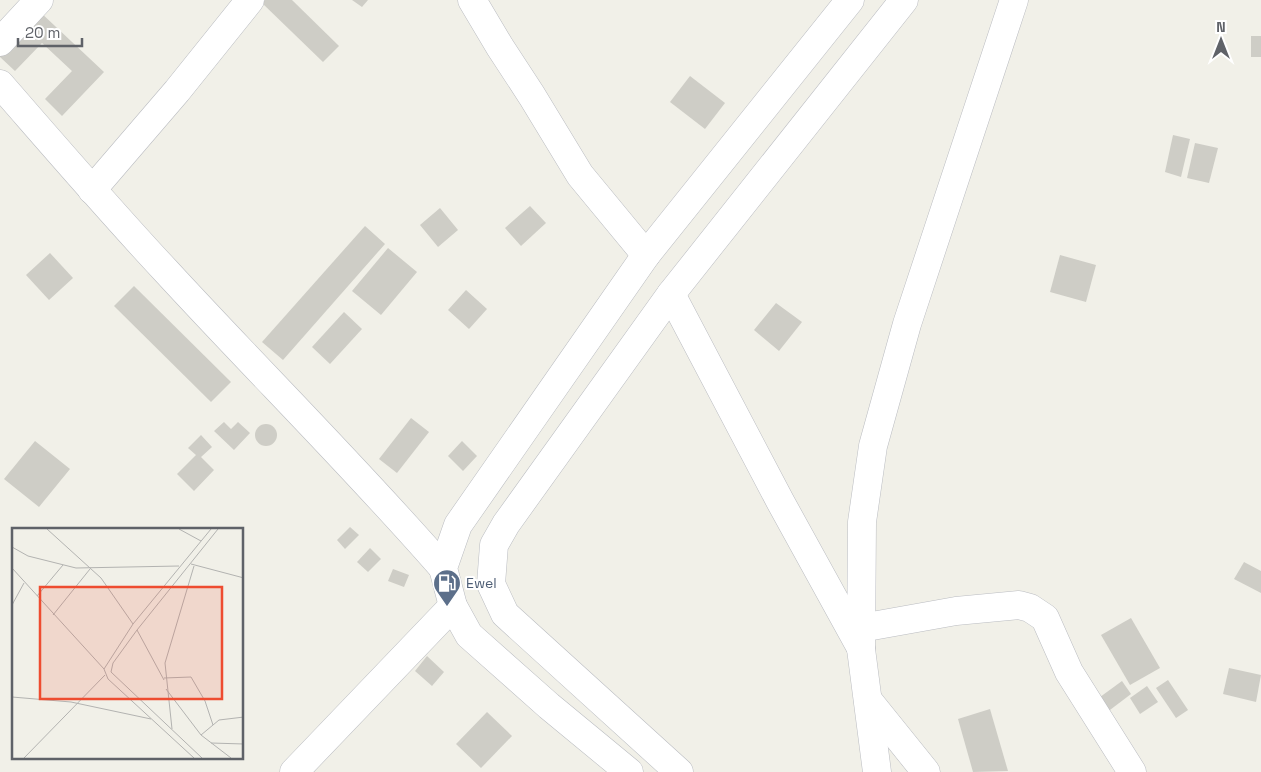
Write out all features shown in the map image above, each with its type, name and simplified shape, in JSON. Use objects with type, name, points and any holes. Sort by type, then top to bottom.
[{"type":"street","points":[[0,42],[39,0]]},
{"type":"street","points":[[92,190],[177,91],[250,0]]},
{"type":"street","points":[[472,0],[580,175],[646,255]]},
{"type":"street","points":[[443,568],[458,525],[646,255],[850,0]]},
{"type":"street","points":[[680,772],[505,614],[491,584],[494,545],[506,524],[671,294],[904,0]]},
{"type":"street","points":[[877,772],[861,639],[862,522],[873,446],[907,324],[1014,0]]},
{"type":"street","points":[[0,84],[166,272],[398,516],[443,568],[453,606],[469,635],[549,706],[629,772]]},
{"type":"street","points":[[671,294],[780,501],[861,639]]},
{"type":"street","points":[[861,639],[956,611],[1019,605],[1030,608],[1045,618],[1069,672],[1132,772]]},
{"type":"street","points":[[294,772],[453,606]]},
{"type":"street","points":[[868,700],[926,772]]},
{"type":"building","points":[[265,0],[292,0],[339,46],[323,62],[262,3]]},
{"type":"building","points":[[352,0],[368,0],[362,7]]},
{"type":"building","points":[[39,11],[104,72],[62,116],[45,99],[72,71],[42,43],[15,71],[0,57],[0,51]]},
{"type":"building","points":[[1251,36],[1261,36],[1261,57],[1251,57]]},
{"type":"building","points":[[690,76],[725,103],[705,129],[670,102]]},
{"type":"building","points":[[1173,135],[1190,139],[1181,177],[1165,172]]},
{"type":"building","points":[[1195,143],[1218,148],[1209,183],[1187,178]]},
{"type":"building","points":[[530,206],[546,223],[521,246],[505,228]]},
{"type":"building","points":[[440,208],[458,230],[438,247],[420,225]]},
{"type":"building","points":[[365,226],[385,244],[283,360],[262,342]]},
{"type":"building","points":[[388,248],[417,272],[381,315],[352,291]]},
{"type":"building","points":[[50,253],[73,278],[49,300],[26,275]]},
{"type":"building","points":[[1060,255],[1096,265],[1086,302],[1050,292]]},
{"type":"building","points":[[134,286],[231,382],[211,402],[114,306]]},
{"type":"building","points":[[466,290],[487,309],[469,329],[448,310]]},
{"type":"building","points":[[776,303],[802,322],[779,351],[754,330]]},
{"type":"building","points":[[344,312],[362,329],[330,364],[312,347]]},
{"type":"building","points":[[411,418],[429,432],[397,473],[379,459]]},
{"type":"building","points":[[224,422],[231,429],[238,422],[250,433],[234,450],[214,431]]},
{"type":"building","points":[[266,424],[274,427],[277,435],[274,443],[266,446],[258,443],[255,435],[258,427]]},
{"type":"building","points":[[201,435],[212,447],[201,457],[214,470],[194,491],[177,474],[196,455],[188,448]]},
{"type":"building","points":[[35,441],[70,469],[39,507],[4,479]]},
{"type":"building","points":[[462,441],[477,456],[463,471],[448,456]]},
{"type":"building","points":[[350,527],[359,535],[345,549],[337,540]]},
{"type":"building","points":[[370,548],[381,559],[368,572],[357,562]]},
{"type":"building","points":[[1244,562],[1261,571],[1261,593],[1234,579]]},
{"type":"building","points":[[393,569],[409,575],[404,587],[388,581]]},
{"type":"building","points":[[1131,618],[1160,668],[1130,685],[1101,635]]},
{"type":"building","points":[[427,656],[444,672],[432,686],[415,671]]},
{"type":"building","points":[[1229,668],[1261,675],[1256,702],[1223,694]]},
{"type":"building","points":[[1168,680],[1188,710],[1176,718],[1156,688]]},
{"type":"building","points":[[1122,681],[1131,694],[1106,713],[1096,700]]},
{"type":"building","points":[[1147,686],[1158,702],[1140,714],[1130,698]]},
{"type":"building","points":[[990,709],[1008,771],[973,772],[958,719]]},
{"type":"building","points":[[487,712],[512,736],[481,768],[456,744]]},
{"type":"place","name":"Ewel","points":[[447,607]]}]
